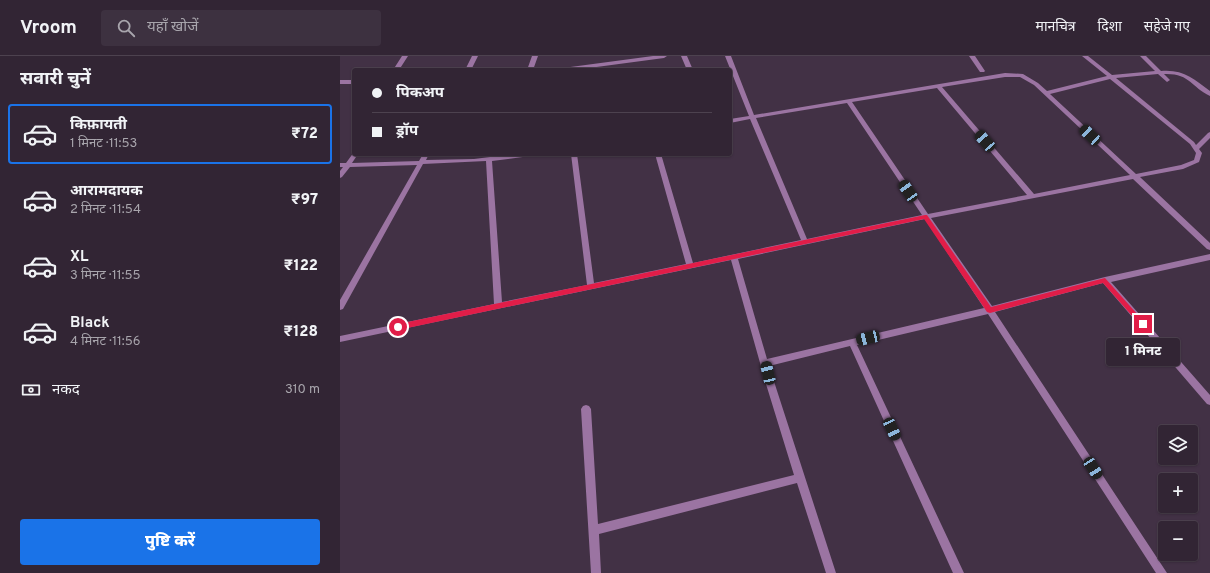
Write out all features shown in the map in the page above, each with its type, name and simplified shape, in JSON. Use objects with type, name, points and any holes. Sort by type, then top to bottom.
[{"type":"street","points":[[397,68],[405,56]]},
{"type":"street","points":[[469,68],[475,56]]},
{"type":"street","points":[[531,68],[535,56]]},
{"type":"street","points":[[602,65],[604,56]]},
{"type":"street","points":[[579,68],[632,63],[664,56]]},
{"type":"street","points":[[684,56],[689,68]]},
{"type":"street","points":[[728,56],[805,242]]},
{"type":"street","points":[[972,56],[982,70]]},
{"type":"street","points":[[340,339],[925,217],[1192,164],[1197,161],[1199,157],[1196,148],[1183,135],[1085,56]]},
{"type":"street","points":[[1143,56],[1167,80]]},
{"type":"street","points":[[1046,93],[1112,77],[1159,72],[1176,72],[1191,79],[1210,94]]},
{"type":"street","points":[[732,121],[1016,74],[1029,78],[1046,93],[1210,247]]},
{"type":"street","points":[[340,82],[352,82]]},
{"type":"street","points":[[938,86],[1032,196]]},
{"type":"street","points":[[848,101],[925,217],[990,310],[1162,573]]},
{"type":"street","points":[[1196,148],[1210,134]]},
{"type":"street","points":[[340,176],[354,156]]},
{"type":"street","points":[[340,307],[425,156]]},
{"type":"street","points":[[340,164],[422,163],[514,156]]},
{"type":"street","points":[[574,156],[591,286]]},
{"type":"street","points":[[659,156],[690,266]]},
{"type":"street","points":[[489,159],[498,306]]},
{"type":"street","points":[[734,257],[800,478],[832,573]]},
{"type":"street","points":[[765,363],[990,310],[1105,280],[1210,257]]},
{"type":"street","points":[[1105,280],[1210,401]]},
{"type":"street","points":[[852,342],[960,573]]},
{"type":"street","points":[[586,409],[596,573]]},
{"type":"street","points":[[593,530],[800,478]]},
{"type":"route","points":[[398,327],[925,217],[990,310],[1105,280],[1143,324]]}]
